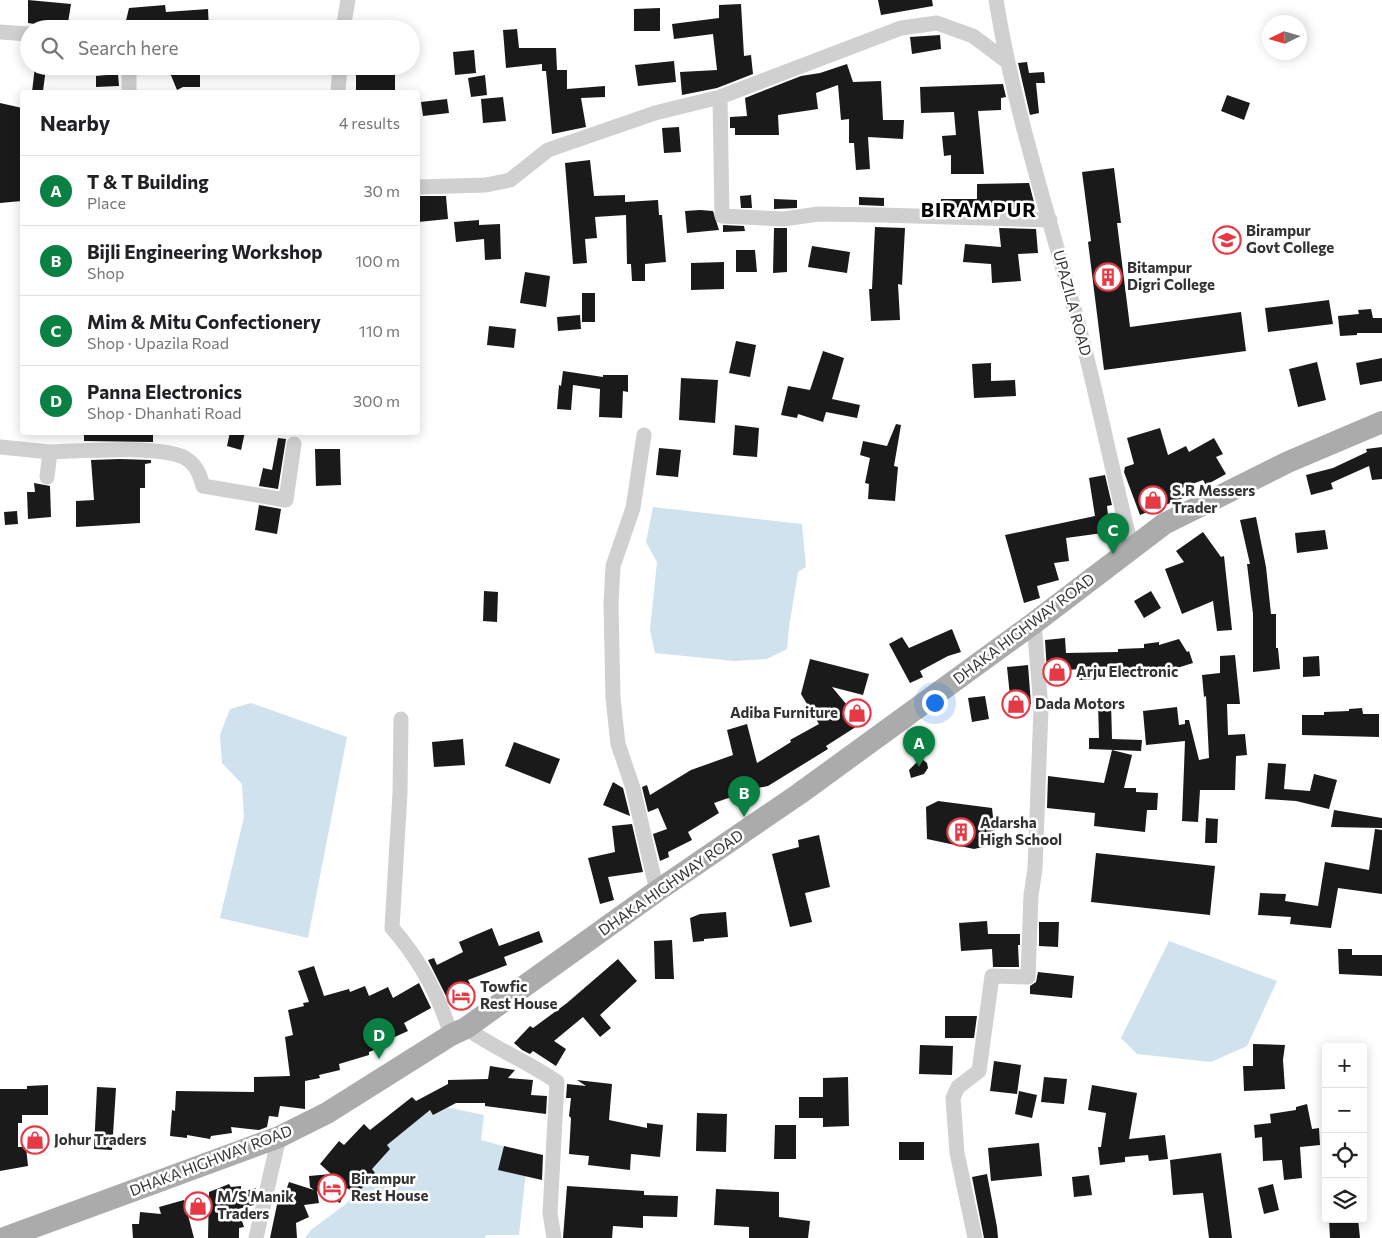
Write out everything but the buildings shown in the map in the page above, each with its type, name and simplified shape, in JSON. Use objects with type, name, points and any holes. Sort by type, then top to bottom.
[{"type":"main road","name":"DHAKA HIGHWAY ROAD","points":[[4,1238],[279,1137],[327,1113],[458,1031],[799,794],[1034,623],[1164,524],[1288,462],[1382,422]]},
{"type":"street","points":[[345,20],[348,0]]},
{"type":"street","name":"UPAZILA ROAD","points":[[996,0],[1006,60],[1086,354],[1111,470],[1132,548]]},
{"type":"street","points":[[420,187],[486,186],[510,180],[548,150],[655,113],[720,97],[873,37],[901,28],[937,23],[973,36],[1006,60]]},
{"type":"street","points":[[0,32],[20,33]]},
{"type":"street","points":[[129,75],[129,90]]},
{"type":"street","points":[[338,90],[339,75]]},
{"type":"street","points":[[720,97],[722,216],[784,219],[819,214],[1050,220]]},
{"type":"street","points":[[644,435],[633,508],[614,566],[611,604],[613,698],[618,744],[633,788],[657,891]]},
{"type":"street","points":[[0,448],[50,452],[165,451],[186,458],[199,471],[203,486],[286,500],[294,444]]},
{"type":"street","points":[[47,477],[50,452]]},
{"type":"street","points":[[975,1238],[957,1153],[953,1098],[958,1087],[979,1071],[992,976],[1028,976],[1031,895],[1035,869],[1041,708],[1034,623]]},
{"type":"street","points":[[401,719],[400,793],[392,928],[425,972],[444,1010],[458,1031],[534,1066],[557,1082],[550,1213],[554,1238]]},
{"type":"street","points":[[256,1238],[279,1137]]},
{"type":"water","points":[[653,507],[802,524],[806,567],[798,572],[787,649],[767,659],[733,661],[655,653],[650,630],[657,562],[646,542]]},
{"type":"water","points":[[251,703],[347,737],[308,938],[220,918],[244,817],[242,784],[222,763],[220,735],[230,709]]},
{"type":"water","points":[[1169,941],[1277,981],[1247,1046],[1211,1062],[1137,1054],[1121,1038]]},
{"type":"water","points":[[431,1104],[484,1115],[481,1140],[528,1153],[519,1235],[486,1235],[485,1238],[305,1238],[311,1230],[347,1203],[377,1157],[405,1123]]},
{"type":"place","name":"Birampur Govt College","points":[[1227,240]]},
{"type":"place","name":"Bitampur Digri College","points":[[1108,277]]},
{"type":"place","name":"S.R Messers Trader","points":[[1153,500]]},
{"type":"place","name":"Mim & Mitu Confectionery","points":[[1113,554]]},
{"type":"place","name":"Arju Electronic","points":[[1057,672]]},
{"type":"place","name":"Dada Motors","points":[[1016,704]]},
{"type":"place","name":"Adiba Furniture","points":[[857,713]]},
{"type":"place","name":"T & T Building","points":[[919,767]]},
{"type":"place","name":"Bijli Engineering Workshop","points":[[744,817]]},
{"type":"place","name":"Adarsha High School","points":[[961,832]]},
{"type":"place","name":"Towfic Rest House","points":[[461,996]]},
{"type":"place","name":"Panna Electronics","points":[[379,1059]]},
{"type":"place","name":"Johur Traders","points":[[35,1140]]},
{"type":"place","name":"Birampur Rest House","points":[[332,1188]]},
{"type":"place","name":"M/S Manik Traders","points":[[198,1206]]},
{"type":"district","name":"BIRAMPUR","points":[[979,210]]}]
